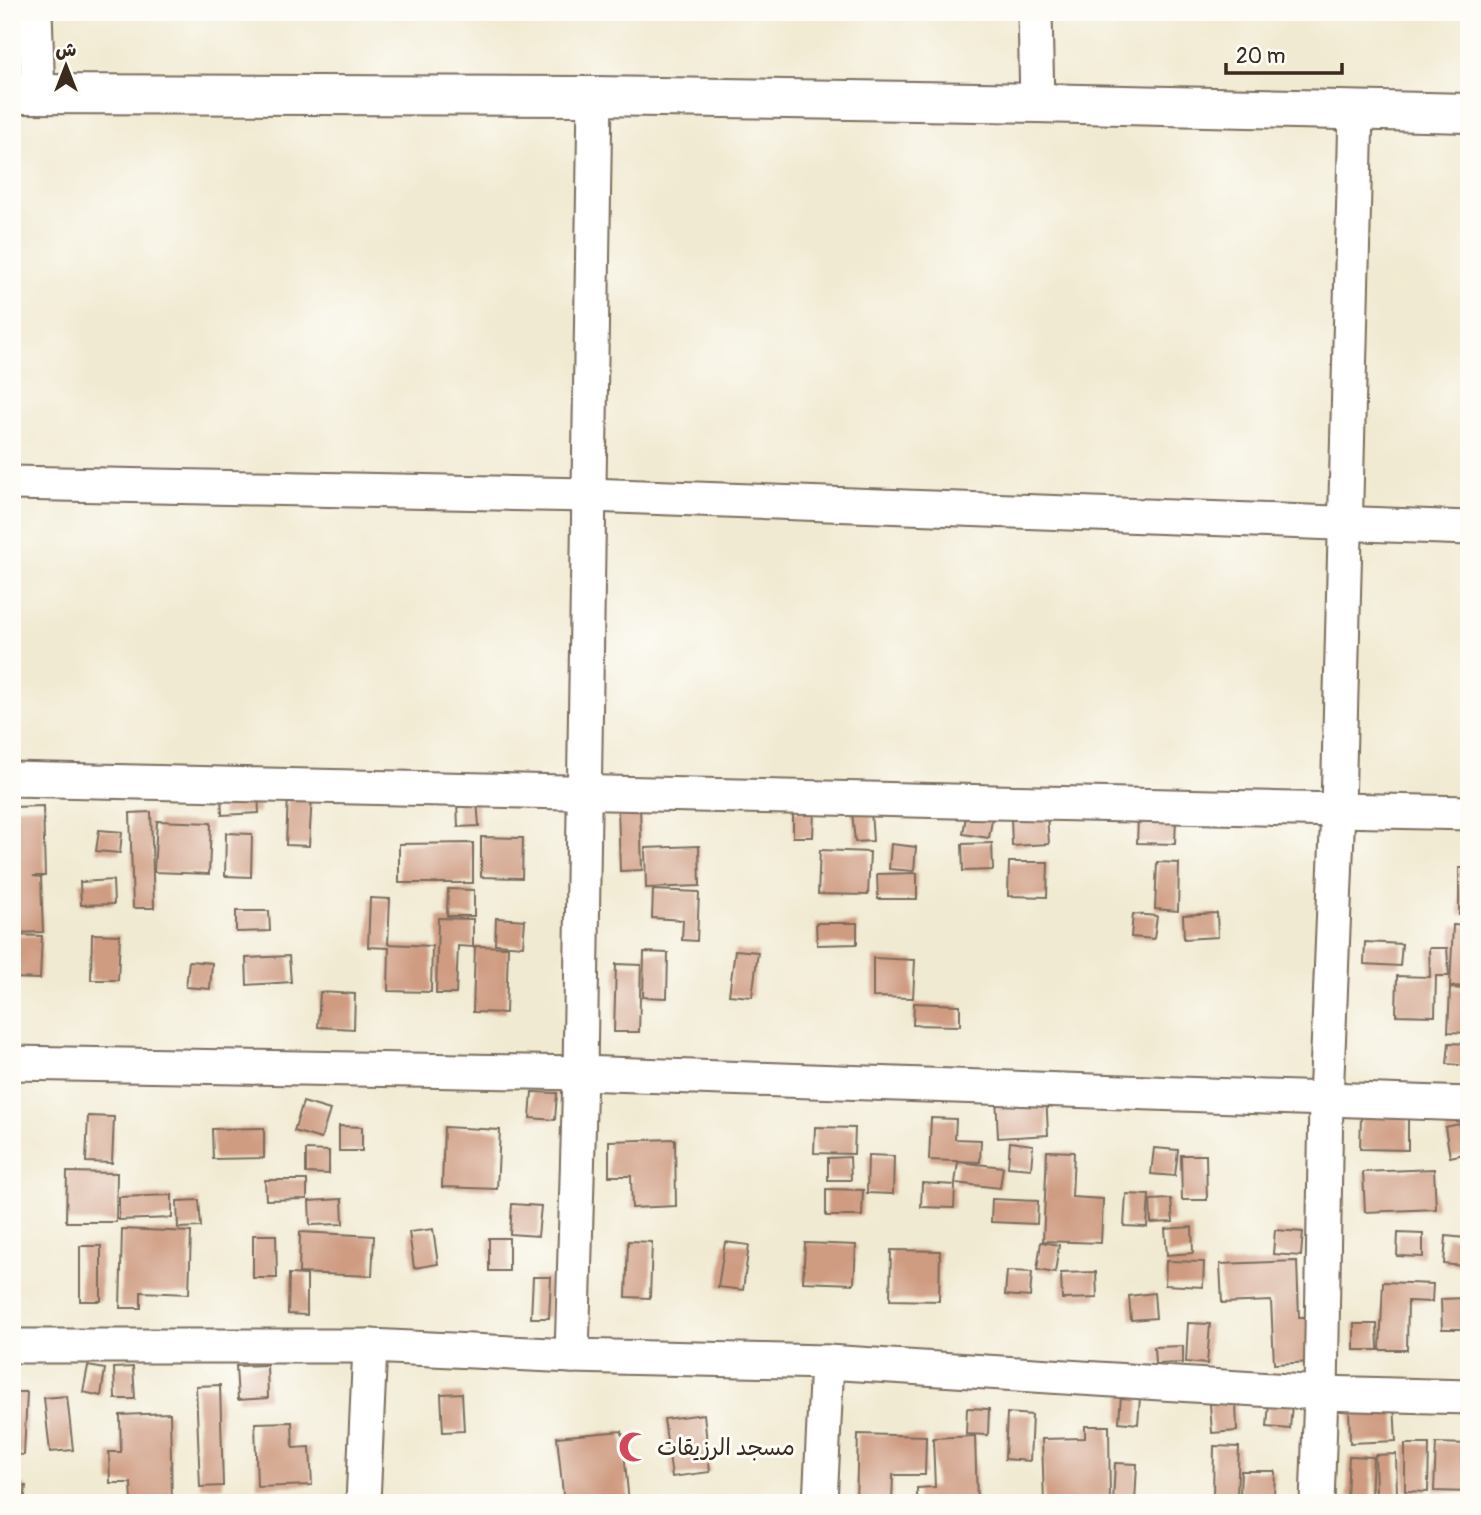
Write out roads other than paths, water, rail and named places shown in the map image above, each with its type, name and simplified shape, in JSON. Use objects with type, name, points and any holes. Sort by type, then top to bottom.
[{"type":"street","points":[[35,12],[25,94],[595,96],[1469,113]]},
{"type":"street","points":[[1035,12],[1037,103]]},
{"type":"street","points":[[572,1356],[580,1073],[595,96]]},
{"type":"street","points":[[1317,1503],[1326,1100],[1338,808],[1356,111]]},
{"type":"street","points":[[12,483],[589,495],[1469,528]]},
{"type":"street","points":[[12,779],[1469,813]]},
{"type":"street","points":[[12,1063],[580,1073],[1469,1104]]},
{"type":"street","points":[[12,1346],[370,1346],[572,1356],[827,1362],[1321,1393],[1469,1397]]},
{"type":"street","points":[[363,1503],[370,1346]]},
{"type":"street","points":[[820,1503],[827,1362]]},
{"type":"place","name":"مسجد الرزيقات","points":[[634,1447]]}]
